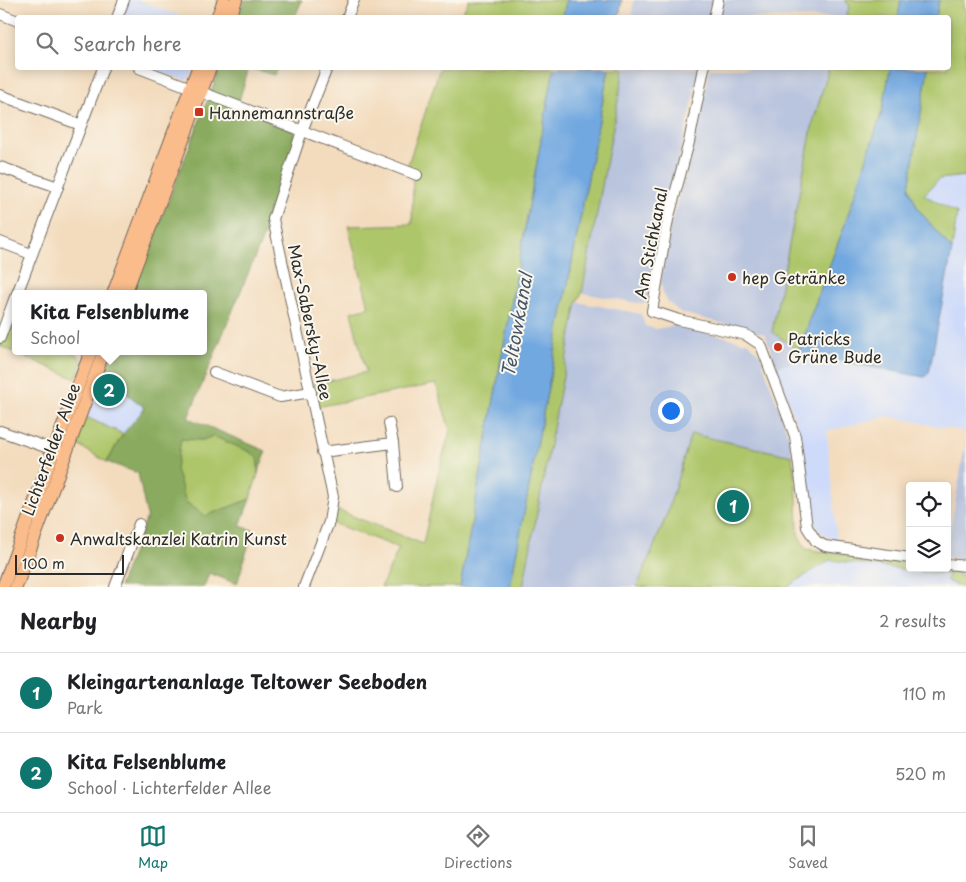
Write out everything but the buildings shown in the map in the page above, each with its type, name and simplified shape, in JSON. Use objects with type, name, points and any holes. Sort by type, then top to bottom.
[{"type":"main road","points":[[218,15],[224,0]]},
{"type":"main road","points":[[230,15],[236,0]]},
{"type":"main road","points":[[126,290],[196,90],[198,70]]},
{"type":"main road","points":[[114,290],[196,90],[209,70]]},
{"type":"main road","name":"Lichterfelder Allee","points":[[16,587],[60,452],[87,355]]},
{"type":"main road","name":"Lichterfelder Allee","points":[[3,587],[102,355]]},
{"type":"street","points":[[118,15],[124,0]]},
{"type":"street","points":[[348,15],[354,0]]},
{"type":"street","points":[[715,15],[718,0]]},
{"type":"street","points":[[0,14],[15,20]]},
{"type":"street","points":[[18,290],[102,70]]},
{"type":"street","points":[[144,70],[237,104],[302,132],[417,175]]},
{"type":"street","name":"Max-Sabersky-Allee","points":[[304,587],[329,522],[332,498],[273,219],[302,132],[326,70]]},
{"type":"street","name":"Am Stichkanal","points":[[704,70],[689,142],[668,220],[652,311],[678,320],[746,335],[762,346],[795,436],[807,527],[816,540],[825,546],[906,557]]},
{"type":"street","points":[[0,95],[81,125]]},
{"type":"street","points":[[0,167],[58,187]]},
{"type":"street","points":[[0,242],[31,254]]},
{"type":"street","points":[[0,338],[12,307]]},
{"type":"street","points":[[214,372],[280,397],[311,392]]},
{"type":"street","points":[[389,423],[397,487]]},
{"type":"street","points":[[0,431],[60,452]]},
{"type":"street","points":[[322,452],[393,443]]},
{"type":"street","points":[[115,587],[139,524]]},
{"type":"street","points":[[951,564],[966,566]]},
{"type":"shaded area","points":[[128,0],[138,0],[178,15],[122,15]]},
{"type":"shaded area","points":[[634,0],[714,0],[708,8],[711,12],[710,15],[632,15]]},
{"type":"shaded area","points":[[723,0],[845,0],[850,6],[846,15],[720,15]]},
{"type":"shaded area","points":[[155,70],[194,70],[187,81]]},
{"type":"shaded area","points":[[622,70],[700,70],[697,85],[692,88],[695,93],[657,244],[647,301],[644,304],[582,293]]},
{"type":"shaded area","points":[[710,70],[828,70],[813,123],[772,332],[799,350],[788,354],[791,363],[777,367],[765,334],[681,313],[669,303],[663,294],[661,281],[670,228],[698,127]]},
{"type":"shaded area","points":[[966,176],[966,432],[888,416],[827,431],[837,541],[833,540],[819,531],[813,521],[801,438],[777,367],[790,363],[788,354],[799,350],[804,354],[924,377],[952,250],[957,213],[924,196],[939,179]]},
{"type":"shaded area","points":[[577,302],[641,314],[645,326],[656,329],[677,325],[749,343],[760,355],[790,440],[792,456],[691,435],[666,517],[637,587],[523,587]]},
{"type":"shaded area","points":[[101,373],[145,408],[123,434],[84,416]]},
{"type":"shaded area","points":[[966,440],[966,560],[951,558],[951,526]]},
{"type":"shaded area","points":[[815,550],[906,563],[906,572],[951,572],[951,570],[966,572],[966,587],[769,587]]},
{"type":"green space","points":[[244,0],[302,0],[296,15],[239,15]]},
{"type":"green space","points":[[469,0],[566,0],[563,15],[462,15]]},
{"type":"green space","points":[[845,0],[901,0],[898,15],[846,15],[850,6]]},
{"type":"green space","points":[[939,0],[964,0],[963,8],[966,9],[966,176],[939,179],[924,195],[957,213],[952,250],[918,209],[909,188],[928,70],[951,70],[951,15],[936,15]]},
{"type":"green space","points":[[219,70],[248,70],[237,107],[294,131],[297,137],[269,223],[188,418],[266,451],[258,474],[258,458],[250,452],[213,436],[203,440],[181,439],[176,469],[186,502],[205,516],[250,499],[240,526],[253,530],[237,584],[209,573],[204,587],[119,587],[147,517],[138,473],[107,462],[123,434],[145,408],[101,373],[108,355],[207,355],[207,290],[134,290]]},
{"type":"green space","points":[[256,70],[276,70],[274,75]]},
{"type":"green space","points":[[439,70],[554,70],[460,587],[381,587],[399,548],[332,523],[335,509],[423,544],[438,474],[450,430],[436,384],[316,407],[311,385],[366,372],[351,312],[369,307],[348,226],[412,224],[413,170],[407,167]]},
{"type":"green space","points":[[609,70],[624,70],[582,293],[577,302],[523,587],[510,587]]},
{"type":"green space","points":[[828,70],[890,70],[883,108],[844,227],[799,350],[772,332],[813,123]]},
{"type":"green space","points":[[12,328],[12,351],[0,346],[6,330]]},
{"type":"green space","points":[[21,355],[78,355],[82,361],[76,379]]},
{"type":"green space","points":[[84,416],[123,434],[107,462],[74,443]]},
{"type":"green space","points":[[691,434],[792,456],[797,495],[798,534],[806,549],[906,563],[906,570],[830,560],[787,587],[637,587],[666,517]]},
{"type":"green space","points":[[213,435],[250,452],[258,458],[258,474],[250,499],[206,516],[185,502],[175,469],[180,439],[203,440]]},
{"type":"green space","points":[[958,571],[958,576],[966,577],[966,587],[960,587],[947,581],[948,574],[921,572]]},
{"type":"water","points":[[566,0],[622,0],[619,15],[563,15]]},
{"type":"water","points":[[901,0],[939,0],[936,15],[898,15]]},
{"type":"water","name":"Teltowkanal","points":[[554,70],[609,70],[510,587],[460,587]]},
{"type":"water","points":[[890,70],[928,70],[909,188],[918,209],[952,250],[929,373],[924,377],[804,354],[799,350],[844,227],[883,109]]},
{"type":"place","name":"Hannemannstraße","points":[[199,112]]},
{"type":"place","name":"hep Getränke","points":[[732,277]]},
{"type":"place","name":"Patricks Grüne Bude","points":[[778,347]]},
{"type":"place","name":"Kita Felsenblume","points":[[109,390]]},
{"type":"place","name":"Kleingartenanlage Teltower Seeboden","points":[[733,506]]},
{"type":"place","name":"Anwaltskanzlei Katrin Kunst","points":[[60,538]]}]
